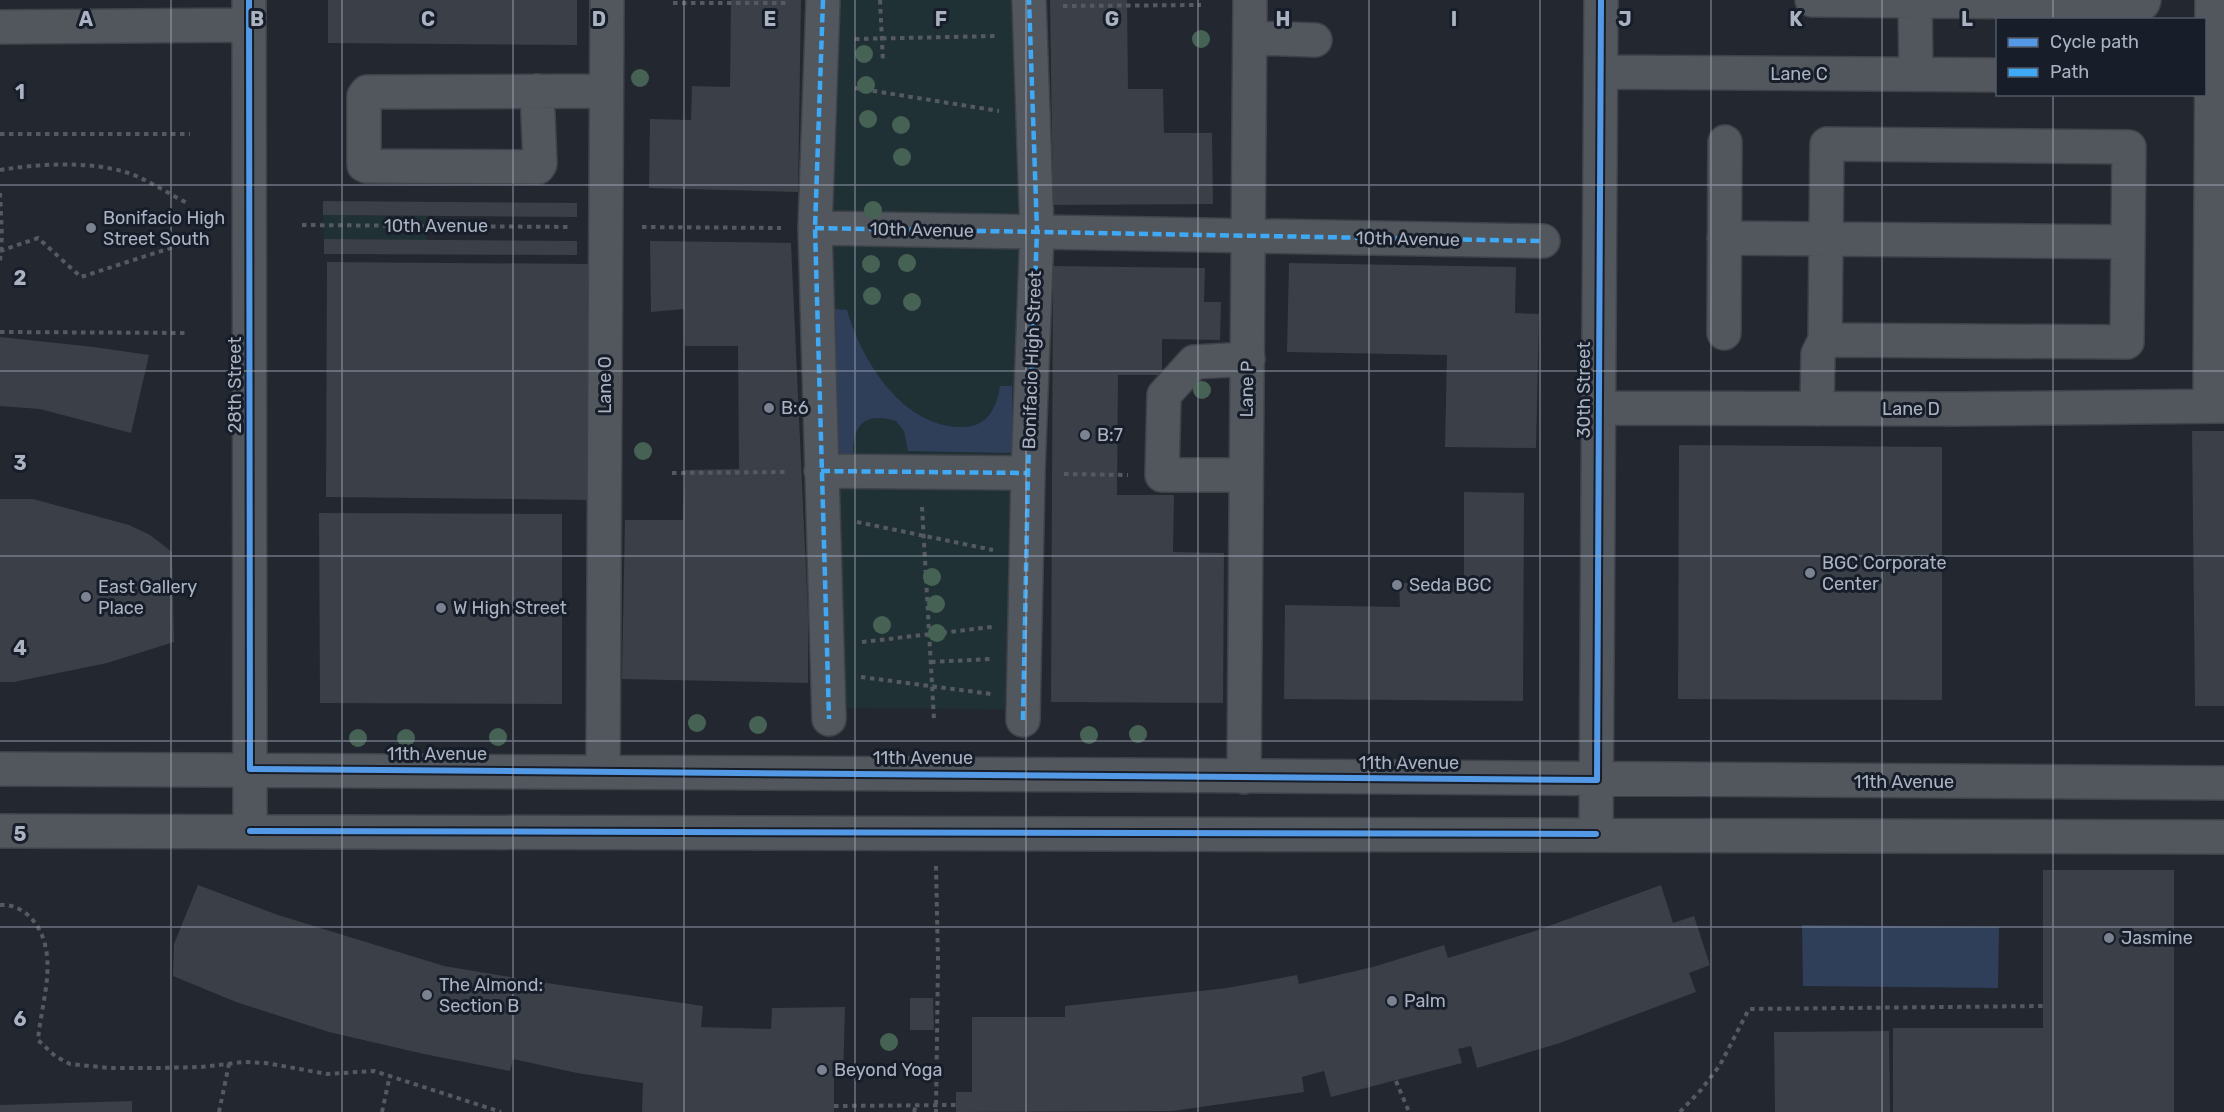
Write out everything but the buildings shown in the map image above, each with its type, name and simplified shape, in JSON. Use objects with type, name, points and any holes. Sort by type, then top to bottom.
[{"type":"street","name":"Lane O","points":[[603,770],[607,0]]},
{"type":"street","name":"Lane P","points":[[1244,777],[1250,0]]},
{"type":"street","name":"30th Street","points":[[1596,834],[1601,0]]},
{"type":"street","points":[[1812,0],[2144,3],[2144,0]]},
{"type":"street","points":[[1915,0],[1916,75]]},
{"type":"street","points":[[2212,0],[2208,77],[2217,406]]},
{"type":"street","points":[[823,1],[815,228],[829,719]]},
{"type":"street","name":"Bonifacio High Street","points":[[1024,710],[1028,473],[1037,231],[1029,3]]},
{"type":"street","points":[[0,27],[249,13]]},
{"type":"street","name":"28th Street","points":[[249,13],[250,831]]},
{"type":"street","points":[[1250,38],[1316,40]]},
{"type":"street","name":"Lane C","points":[[1601,72],[1996,75]]},
{"type":"street","points":[[537,91],[540,164],[538,167],[364,165],[365,92],[537,91],[606,91]]},
{"type":"street","points":[[1724,333],[1725,142]]},
{"type":"street","points":[[1817,409],[1818,354],[1825,340],[1827,144],[2129,147],[2127,342],[1825,340]]},
{"type":"street","name":"10th Avenue","points":[[815,228],[1543,241]]},
{"type":"street","points":[[1724,238],[2128,243]]},
{"type":"street","points":[[1246,475],[1162,475],[1164,395],[1194,362],[1248,359]]},
{"type":"street","name":"Lane D","points":[[1599,408],[2217,406]]},
{"type":"street","points":[[821,471],[1028,473]]},
{"type":"street","name":"11th Avenue","points":[[0,769],[603,770],[1597,780],[2224,783]]},
{"type":"street","points":[[0,831],[2224,837]]},
{"type":"path","points":[[880,0],[883,62]]},
{"type":"path","points":[[673,3],[823,1]]},
{"type":"path","points":[[1029,3],[1201,5]]},
{"type":"path","points":[[821,40],[998,36]]},
{"type":"path","points":[[820,82],[1032,117]]},
{"type":"path","points":[[0,134],[190,134]]},
{"type":"path","points":[[0,170],[72,165],[123,171],[189,204]]},
{"type":"path","points":[[0,193],[0,261]]},
{"type":"path","points":[[1,251],[38,238],[81,278],[189,242]]},
{"type":"path","points":[[0,332],[188,333]]},
{"type":"path","points":[[672,473],[821,471]]},
{"type":"path","points":[[921,473],[934,720]]},
{"type":"path","points":[[1028,473],[1162,475]]},
{"type":"path","points":[[822,514],[1026,557]]},
{"type":"path","points":[[827,659],[930,634],[1025,624]]},
{"type":"path","points":[[931,662],[1024,657]]},
{"type":"path","points":[[827,659],[1024,710]]},
{"type":"path","points":[[936,833],[938,961],[936,1112]]},
{"type":"path","points":[[0,905],[7,904],[27,912],[39,926],[47,952],[47,990],[40,1019],[39,1040],[55,1056],[70,1064],[110,1068],[201,1067],[255,1062],[327,1074],[374,1071],[501,1112]]},
{"type":"path","points":[[1680,1112],[1720,1065],[1749,1009],[2043,1006]]},
{"type":"path","points":[[219,1112],[229,1064]]},
{"type":"path","points":[[381,1112],[390,1075]]},
{"type":"path","points":[[1396,1081],[1409,1112]]},
{"type":"path","points":[[834,1106],[956,1105]]},
{"type":"path","points":[[914,1112],[916,1106]]},
{"type":"shaded area","points":[[836,0],[1016,0],[1024,242],[1005,709],[841,708],[828,237]]},
{"type":"shaded area","points":[[323,215],[427,216],[426,240],[324,239]]},
{"type":"water","points":[[835,309],[847,310],[863,351],[889,389],[905,405],[923,417],[944,425],[966,427],[981,423],[994,407],[1000,386],[1012,386],[1012,453],[908,451],[904,431],[896,421],[877,418],[863,422],[855,434],[853,454],[837,454]]},
{"type":"water","points":[[1802,925],[1999,927],[1998,988],[1803,986]]},
{"type":"marked path","points":[[823,0],[815,228],[829,719]]},
{"type":"marked path","points":[[1023,720],[1028,473],[1037,231],[1029,0]]},
{"type":"marked path","points":[[815,228],[1543,241]]},
{"type":"marked path","points":[[821,471],[1028,473]]},
{"type":"cycle path","points":[[249,0],[250,769],[1597,780],[1601,0]]},
{"type":"cycle path","points":[[250,831],[1596,834]]},
{"type":"place","name":"Bonifacio High Street South","points":[[91,228]]},
{"type":"place","name":"B:6","points":[[769,408]]},
{"type":"place","name":"B:7","points":[[1085,435]]},
{"type":"place","name":"BGC Corporate Center","points":[[1810,573]]},
{"type":"place","name":"Seda BGC","points":[[1397,585]]},
{"type":"place","name":"East Gallery Place","points":[[86,597]]},
{"type":"place","name":"W High Street","points":[[441,608]]},
{"type":"place","name":"Jasmine","points":[[2109,938]]},
{"type":"place","name":"The Almond: Section B","points":[[427,995]]},
{"type":"place","name":"Palm","points":[[1392,1001]]},
{"type":"place","name":"Beyond Yoga","points":[[822,1070]]}]
